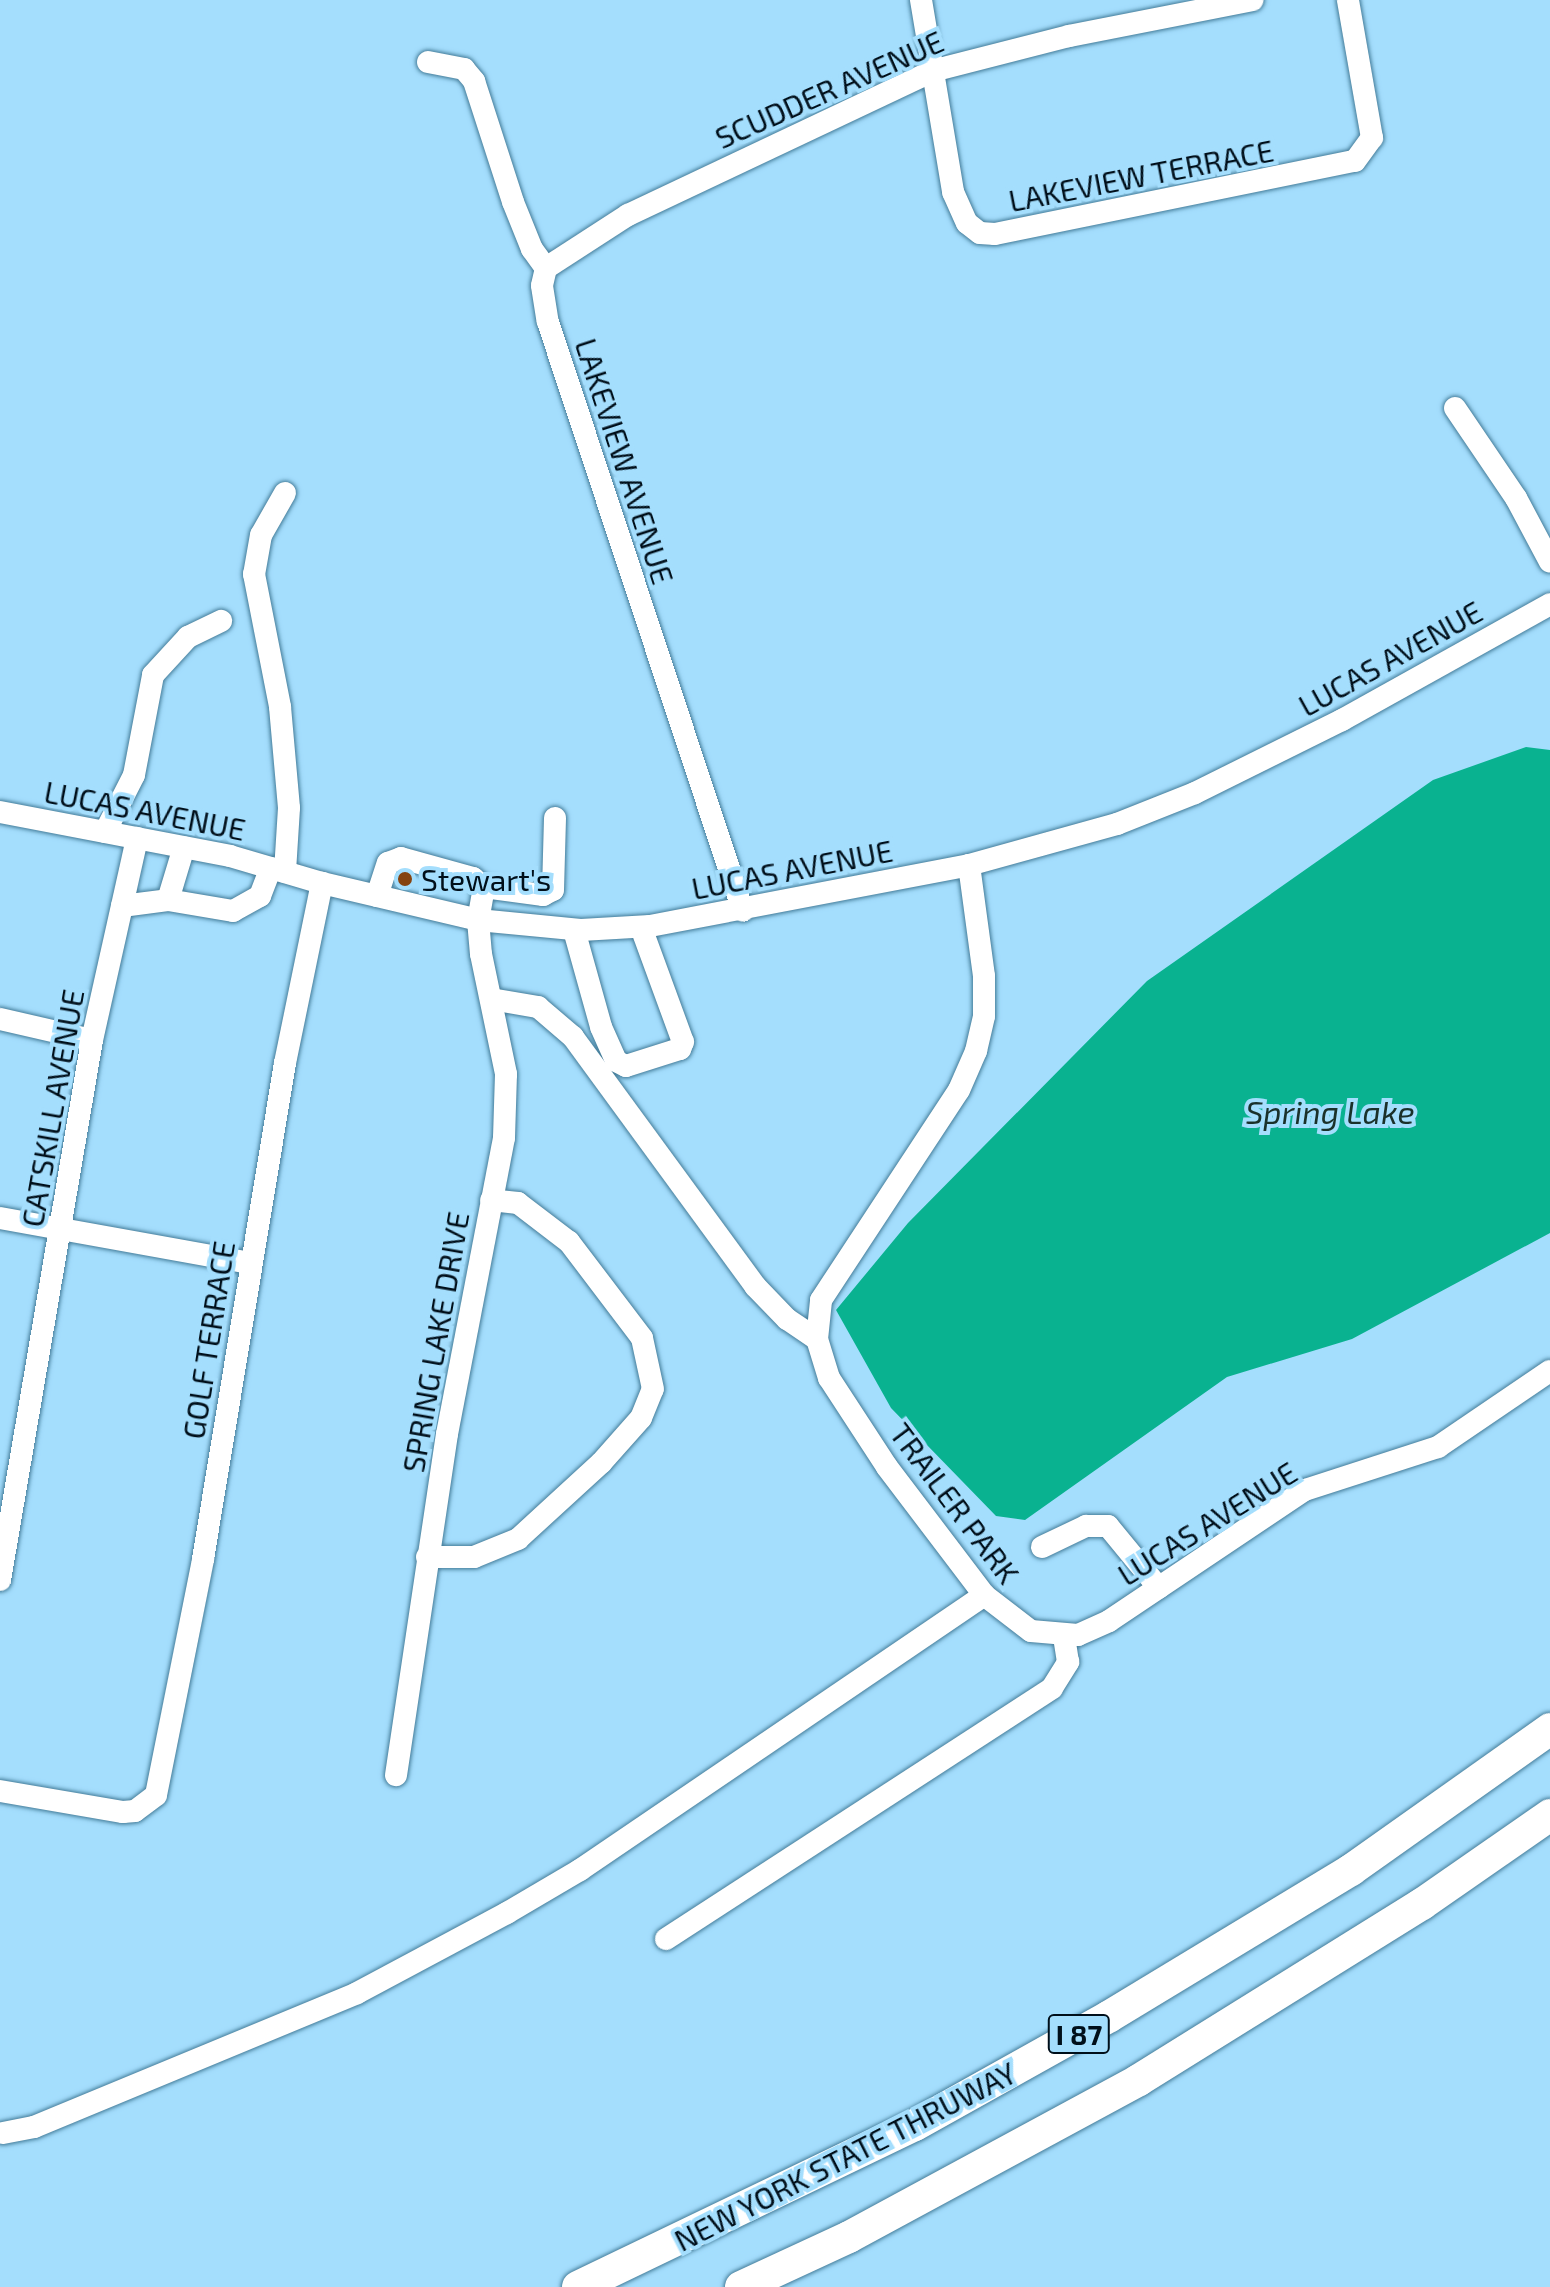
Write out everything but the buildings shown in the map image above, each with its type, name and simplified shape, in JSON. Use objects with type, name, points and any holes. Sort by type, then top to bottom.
[{"type":"highway","name":"NEW YORK STATE THRUWAY","points":[[578,2287],[915,2125],[1110,2016],[1351,1870],[1550,1729]]},
{"type":"highway","name":"I 87","points":[[741,2287],[849,2237],[1151,2073],[1422,1904],[1550,1815]]},
{"type":"street","name":"LAKEVIEW TERRACE","points":[[921,0],[952,189],[967,223],[980,233],[995,234],[1331,169],[1364,156],[1372,138],[1348,0]]},
{"type":"street","name":"SCUDDER AVENUE","points":[[546,268],[628,215],[932,71],[1069,36],[1252,0]]},
{"type":"street","points":[[428,62],[464,69],[474,81],[513,202],[532,249],[546,268]]},
{"type":"street","name":"LAKEVIEW AVENUE","points":[[546,268],[542,286],[552,336],[743,911]]},
{"type":"street","points":[[1455,408],[1516,498],[1550,562]]},
{"type":"street","points":[[122,906],[168,900],[233,911],[260,896],[278,870],[289,808],[280,707],[254,574],[261,535],[285,493]]},
{"type":"street","name":"LUCAS AVENUE","points":[[5,813],[184,847],[478,920],[574,930],[641,927],[743,911],[969,865],[1117,824],[1195,793],[1342,720],[1550,604]]},
{"type":"street","points":[[105,832],[134,775],[153,675],[188,637],[221,621]]},
{"type":"street","points":[[377,896],[388,863],[401,858],[473,878],[484,887],[543,895],[553,890],[555,818]]},
{"type":"street","name":"CATSKILL AVENUE","points":[[0,1580],[92,1040],[137,838]]},
{"type":"street","points":[[168,900],[184,847]]},
{"type":"street","points":[[491,999],[538,1007],[573,1037],[755,1286],[787,1319],[817,1339],[821,1300],[959,1090],[976,1051],[984,1016],[984,976],[969,865]]},
{"type":"street","name":"GOLF TERRACE","points":[[0,1791],[123,1812],[149,1803],[156,1795],[203,1559],[251,1263],[322,883]]},
{"type":"street","name":"SPRING LAKE DRIVE","points":[[396,1775],[427,1557],[504,1138],[506,1074],[478,920],[484,887]]},
{"type":"street","points":[[574,930],[601,1027],[616,1061],[626,1066],[680,1049],[683,1042],[641,927]]},
{"type":"street","points":[[0,1019],[92,1040]]},
{"type":"street","points":[[427,1557],[474,1557],[518,1539],[601,1463],[641,1418],[653,1389],[642,1338],[569,1242],[518,1203],[491,1200]]},
{"type":"street","points":[[0,1218],[251,1263]]},
{"type":"street","name":"TRAILER PARK","points":[[817,1339],[829,1378],[887,1467],[984,1595],[1018,1625],[1064,1636]]},
{"type":"street","name":"LUCAS AVENUE","points":[[1064,1636],[1109,1621],[1305,1490],[1438,1447],[1550,1371]]},
{"type":"street","points":[[1042,1547],[1086,1526],[1108,1526],[1159,1588]]},
{"type":"street","points":[[3,2133],[34,2127],[357,1993],[507,1913],[580,1870],[984,1595]]},
{"type":"street","points":[[666,1939],[995,1730],[1052,1688],[1068,1662],[1064,1636]]},
{"type":"water","name":"Spring Lake","points":[[1526,747],[1550,750],[1550,1233],[1352,1339],[1227,1377],[1025,1520],[996,1516],[891,1408],[836,1310],[908,1223],[1147,981],[1433,780]]},
{"type":"place","name":"Stewart's","points":[[405,879]]}]
